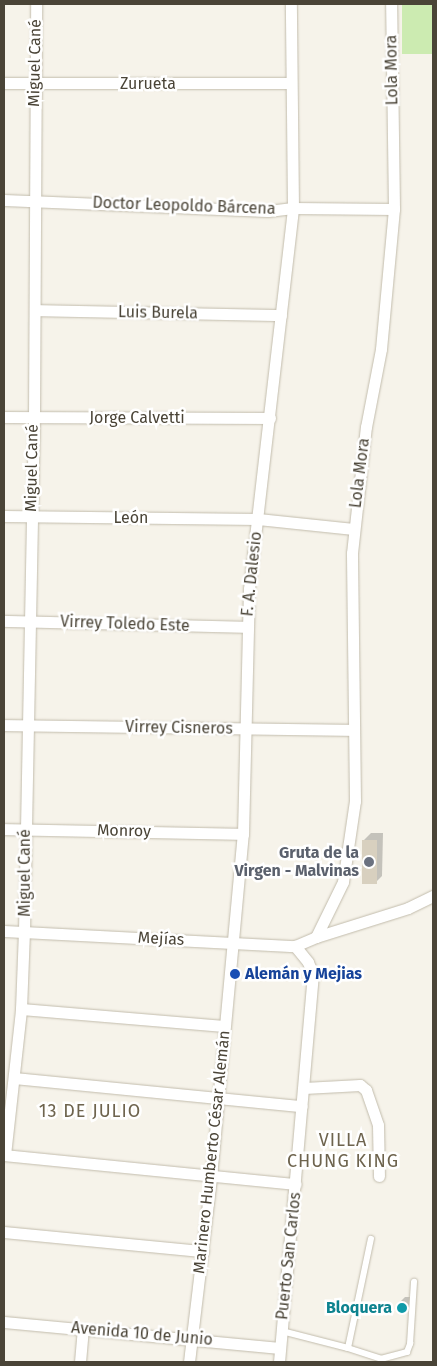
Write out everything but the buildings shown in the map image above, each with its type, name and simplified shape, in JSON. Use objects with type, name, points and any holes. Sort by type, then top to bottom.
[{"type":"street","name":"Miguel Cané","points":[[4,1155],[21,1009],[24,932],[34,418],[36,200],[34,84],[36,4]]},
{"type":"street","name":"F. A. Dalesio","points":[[234,943],[244,834],[247,627],[293,208],[291,4]]},
{"type":"street","name":"Lola Mora","points":[[316,937],[343,882],[355,801],[352,617],[354,529],[366,427],[381,349],[394,209],[391,4]]},
{"type":"street","name":"Zurueta","points":[[4,84],[291,83]]},
{"type":"street","name":"Doctor Leopoldo Bárcena","points":[[4,200],[268,211],[293,208],[394,209]]},
{"type":"street","name":"Luis Burela","points":[[35,310],[281,315]]},
{"type":"street","name":"Jorge Calvetti","points":[[4,417],[270,418]]},
{"type":"street","name":"León","points":[[4,516],[258,518],[354,529]]},
{"type":"street","name":"Virrey Toledo Este","points":[[4,621],[247,627]]},
{"type":"street","name":"Virrey Cisneros","points":[[4,725],[354,730]]},
{"type":"street","name":"Monroy","points":[[4,829],[244,834]]},
{"type":"street","name":"Mejías","points":[[4,931],[295,946],[316,937],[395,912],[433,896]]},
{"type":"street","name":"Marinero Humberto César Alemán","points":[[189,1362],[211,1177],[224,1026],[234,943]]},
{"type":"street","name":"Puerto San Carlos","points":[[279,1362],[313,974],[308,962],[295,946]]},
{"type":"street","points":[[21,1009],[224,1026]]},
{"type":"street","points":[[14,1078],[218,1096],[302,1106]]},
{"type":"street","points":[[304,1088],[360,1085],[366,1090],[378,1126],[379,1176]]},
{"type":"street","points":[[4,1155],[296,1184]]},
{"type":"street","points":[[4,1232],[203,1251]]},
{"type":"street","name":"Avenida 10 de Junio","points":[[4,1322],[192,1338],[280,1348]]},
{"type":"street","points":[[80,1362],[83,1330]]},
{"type":"lane","points":[[348,1348],[371,1239]]},
{"type":"lane","points":[[282,1331],[382,1359],[407,1352],[410,1344],[414,1282]]},
{"type":"green space","points":[[402,4],[433,4],[433,54],[402,54]]},
{"type":"place","name":"Gruta de la Virgen - Malvinas","points":[[369,862]]},
{"type":"place","name":"Alemán y Mejias","points":[[235,974]]},
{"type":"place","name":"Bloquera","points":[[402,1308]]},
{"type":"district","name":"13 DE JULIO","points":[[90,1111]]},
{"type":"district","name":"VILLA CHUNG KING","points":[[343,1151]]}]
